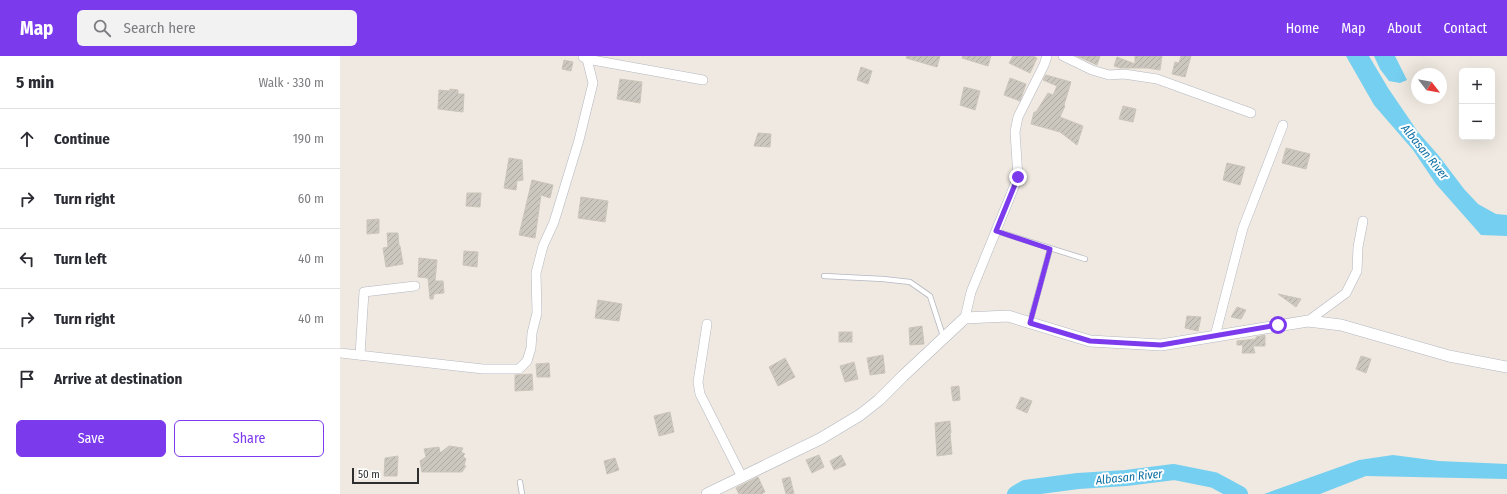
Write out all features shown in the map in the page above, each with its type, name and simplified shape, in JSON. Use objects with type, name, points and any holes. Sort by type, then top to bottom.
[{"type":"street","points":[[707,494],[720,491],[742,477],[820,439],[860,415],[879,400],[965,318],[971,292],[1018,177],[1015,132],[1018,117],[1047,56]]},
{"type":"street","points":[[1063,56],[1092,70],[1109,75],[1124,74],[1157,79],[1251,113]]},
{"type":"street","points":[[584,58],[703,80]]},
{"type":"street","points":[[340,353],[483,369],[519,369],[527,360],[531,348],[532,333],[537,313],[536,273],[543,246],[554,222],[579,140],[593,83],[584,58]]},
{"type":"street","points":[[1215,336],[1243,228],[1283,125]]},
{"type":"street","points":[[1308,321],[1346,293],[1357,270],[1358,247],[1363,221]]},
{"type":"street","points":[[360,355],[364,292],[415,286]]},
{"type":"street","points":[[965,318],[1008,316],[1090,341],[1161,345],[1308,321],[1341,325],[1448,356],[1507,367]]},
{"type":"street","points":[[707,324],[698,382],[700,394],[742,477]]},
{"type":"lane","points":[[996,231],[1085,259]]},
{"type":"lane","points":[[1030,323],[1050,249]]},
{"type":"lane","points":[[824,276],[910,282],[930,296],[944,338]]},
{"type":"lane","points":[[520,482],[522,494]]},
{"type":"water","points":[[1346,56],[1369,56],[1388,88],[1418,132],[1439,156],[1464,189],[1478,204],[1496,214],[1507,215],[1507,236],[1481,235],[1436,184],[1413,150],[1374,105]]},
{"type":"water","points":[[1374,56],[1395,56],[1407,80],[1400,83],[1389,81],[1380,69]]},
{"type":"water","points":[[1393,455],[1439,461],[1507,464],[1507,479],[1366,476],[1320,494],[1264,494],[1359,460]]},
{"type":"building","points":[[907,56],[940,56],[937,67],[906,58]]},
{"type":"building","points":[[963,56],[991,56],[988,66],[962,58]]},
{"type":"building","points":[[1013,56],[1033,56],[1037,58],[1030,73],[1009,63]]},
{"type":"building","points":[[1077,56],[1100,56],[1097,65]]},
{"type":"building","points":[[1135,56],[1162,56],[1160,70],[1147,68],[1120,68],[1114,66],[1117,57],[1135,64]]},
{"type":"building","points":[[1181,56],[1191,56],[1185,77],[1172,74],[1175,62],[1179,63]]},
{"type":"building","points":[[564,60],[573,62],[571,71],[562,69]]},
{"type":"building","points":[[861,67],[872,71],[868,84],[857,80]]},
{"type":"building","points":[[1046,75],[1071,82],[1064,105],[1065,106],[1060,117],[1083,126],[1077,145],[1060,132],[1031,124],[1034,112],[1036,112],[1048,93],[1053,95],[1057,86],[1043,80]]},
{"type":"building","points":[[1010,78],[1026,84],[1020,101],[1004,95]]},
{"type":"building","points":[[620,79],[642,82],[640,103],[617,99]]},
{"type":"building","points":[[964,87],[980,91],[975,110],[960,105]]},
{"type":"building","points":[[450,89],[458,90],[458,94],[464,94],[463,112],[438,109],[439,90],[450,91]]},
{"type":"building","points":[[1123,106],[1136,109],[1133,122],[1119,119]]},
{"type":"building","points":[[758,133],[771,134],[770,147],[754,146]]},
{"type":"building","points":[[1286,148],[1310,154],[1306,169],[1282,163]]},
{"type":"building","points":[[509,158],[522,160],[523,180],[517,181],[516,190],[504,188]]},
{"type":"building","points":[[1227,163],[1245,167],[1240,185],[1223,180]]},
{"type":"building","points":[[532,180],[553,185],[550,198],[541,195],[535,238],[519,235]]},
{"type":"building","points":[[467,193],[481,193],[480,207],[466,206]]},
{"type":"building","points":[[581,197],[608,201],[605,222],[578,218]]},
{"type":"building","points":[[379,219],[379,233],[367,234],[367,220]]},
{"type":"building","points":[[387,233],[398,233],[403,264],[386,267],[383,248],[388,247]]},
{"type":"building","points":[[464,251],[478,252],[477,267],[463,265]]},
{"type":"building","points":[[419,258],[437,260],[435,281],[443,281],[444,293],[434,294],[433,299],[430,299],[428,278],[418,277]]},
{"type":"building","points":[[1278,294],[1301,299],[1296,307]]},
{"type":"building","points":[[598,300],[622,304],[619,321],[595,318]]},
{"type":"building","points":[[1237,307],[1246,310],[1241,319],[1231,317]]},
{"type":"building","points":[[1187,316],[1201,317],[1198,331],[1185,328]]},
{"type":"building","points":[[922,326],[924,344],[910,345],[909,328]]},
{"type":"building","points":[[839,332],[852,332],[852,342],[839,342]]},
{"type":"building","points":[[1265,335],[1265,346],[1253,346],[1255,353],[1242,353],[1243,345],[1237,345],[1237,341],[1256,339],[1256,337]]},
{"type":"building","points":[[883,355],[885,373],[870,375],[867,358]]},
{"type":"building","points":[[1361,356],[1371,359],[1366,373],[1356,369]]},
{"type":"building","points":[[785,358],[795,377],[778,386],[769,367]]},
{"type":"building","points":[[854,362],[858,379],[845,382],[840,366]]},
{"type":"building","points":[[549,363],[550,377],[537,377],[536,364]]},
{"type":"building","points":[[532,374],[533,390],[515,391],[515,375]]},
{"type":"building","points":[[959,386],[960,400],[953,401],[951,387]]},
{"type":"building","points":[[1021,397],[1032,401],[1027,413],[1016,408]]},
{"type":"building","points":[[670,412],[674,432],[659,436],[654,416]]},
{"type":"building","points":[[950,421],[952,454],[937,456],[935,423]]},
{"type":"building","points":[[449,446],[463,448],[461,452],[465,454],[463,456],[466,459],[464,465],[466,466],[462,472],[422,472],[420,461],[426,457],[424,449],[439,447],[440,453]]},
{"type":"building","points":[[819,455],[824,467],[812,473],[806,460]]},
{"type":"building","points":[[841,455],[846,465],[834,470],[830,461]]},
{"type":"building","points":[[398,456],[397,476],[384,476],[385,458]]},
{"type":"building","points":[[615,458],[619,470],[607,474],[604,461]]},
{"type":"building","points":[[758,477],[765,492],[761,494],[739,494],[736,488]]},
{"type":"building","points":[[790,477],[794,494],[786,494],[782,479]]},
{"type":"waterway","name":"Albasan River","points":[[1015,494],[1025,488],[1078,481],[1126,478],[1174,472],[1214,480],[1240,494]]},
{"type":"route","points":[[1018,177],[996,231],[1050,249],[1039,284],[1030,323],[1090,341],[1161,345],[1278,325]]}]
